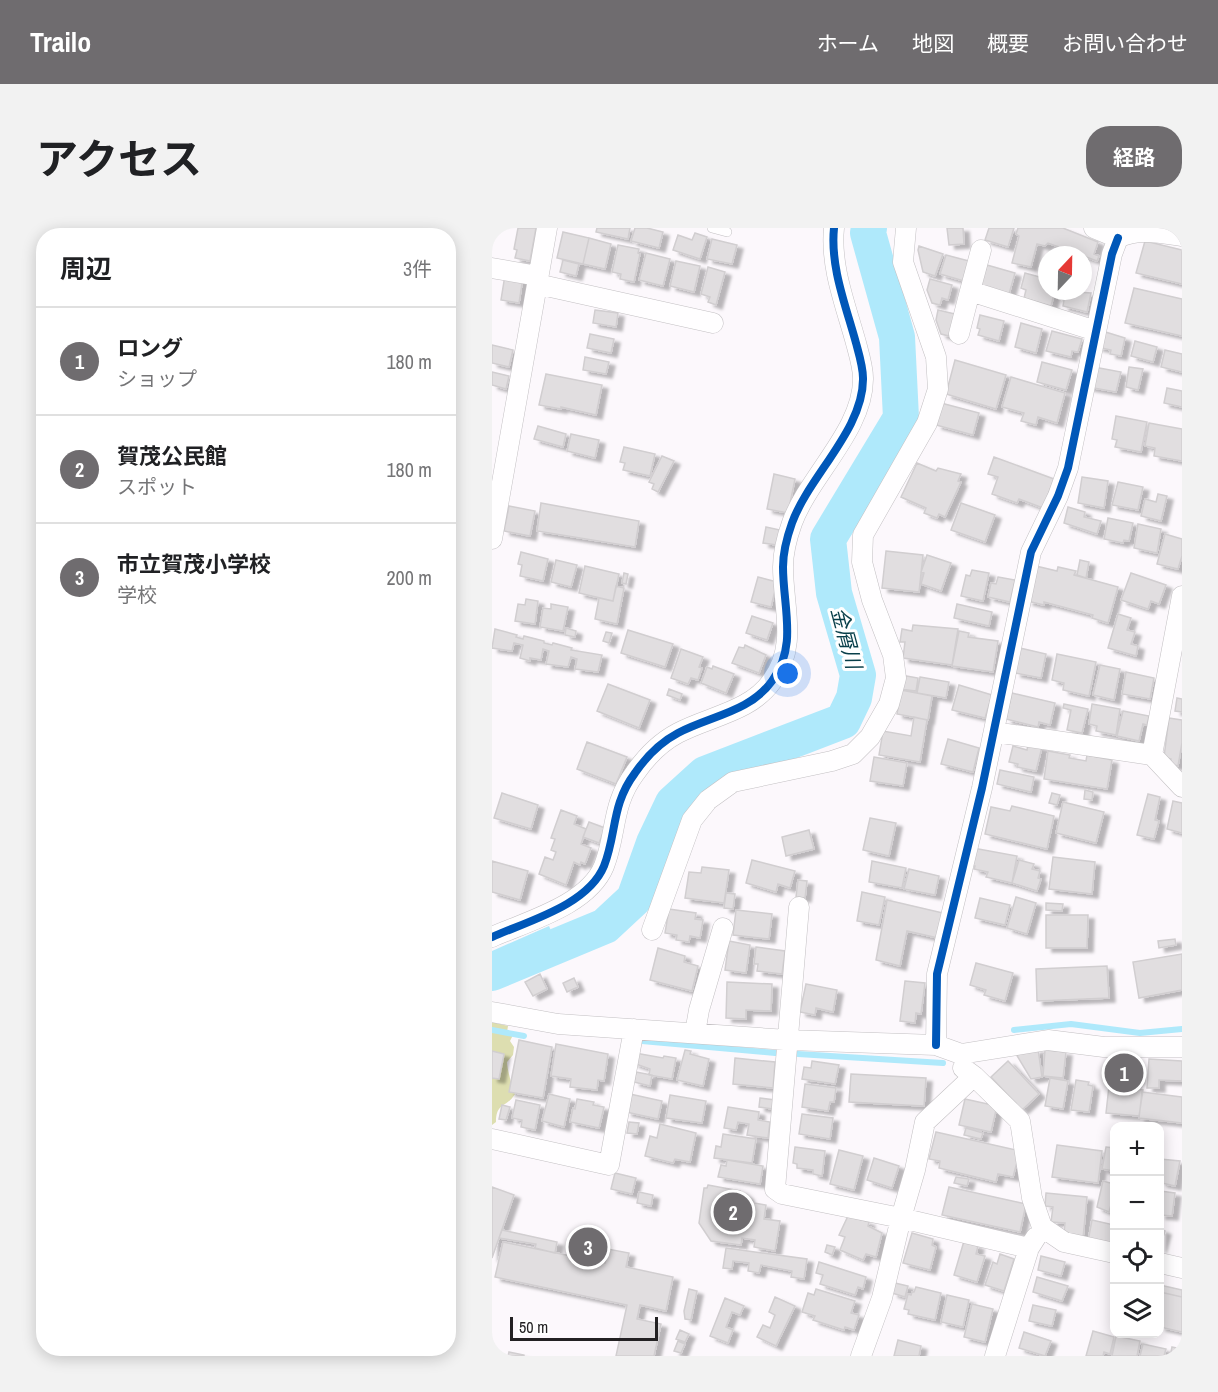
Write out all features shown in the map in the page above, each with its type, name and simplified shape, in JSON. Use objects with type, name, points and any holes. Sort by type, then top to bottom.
[{"type":"street","points":[[492,539],[546,228]]},
{"type":"street","points":[[492,937],[579,898],[597,878],[604,865],[619,800],[644,761],[664,742],[678,733],[738,708],[760,694],[771,683],[782,665],[789,638],[783,568],[785,547],[792,523],[805,496],[857,413],[863,390],[864,377],[833,254],[834,228]]},
{"type":"street","points":[[652,930],[692,820],[708,800],[733,782],[832,761],[853,754],[870,737],[889,704],[896,678],[893,655],[872,600],[862,562],[863,536],[927,423],[938,389],[936,357],[903,262],[906,228]]},
{"type":"street","points":[[1094,228],[1119,238]]},
{"type":"street","points":[[936,1045],[937,974],[994,732],[1031,552],[1058,496],[1068,468],[1112,254],[1119,238],[1127,233],[1154,231],[1182,237]]},
{"type":"street","points":[[960,334],[981,250]]},
{"type":"street","points":[[492,268],[713,323]]},
{"type":"street","points":[[970,291],[1096,331]]},
{"type":"street","points":[[1152,755],[1182,596]]},
{"type":"street","points":[[994,732],[1152,755],[1182,787]]},
{"type":"street","points":[[799,907],[775,1189],[782,1194],[901,1218],[1029,1248]]},
{"type":"street","points":[[695,1033],[699,1010],[723,928]]},
{"type":"street","points":[[492,1012],[558,1024],[788,1040],[936,1045],[961,1054],[1048,1040],[1104,1047],[1182,1047]]},
{"type":"street","points":[[492,1139],[609,1165],[634,1029]]},
{"type":"street","points":[[961,1054],[961,1066],[1020,1121],[1032,1198],[1042,1227],[1064,1242],[1110,1252]]},
{"type":"street","points":[[861,1356],[882,1298],[925,1122],[974,1076]]},
{"type":"street","points":[[995,1356],[1029,1248],[1042,1227]]},
{"type":"street","points":[[1164,1264],[1182,1268]]},
{"type":"lane","points":[[712,228],[727,232]]},
{"type":"green space","points":[[492,1022],[508,1026],[507,1032],[513,1035],[510,1041],[514,1047],[513,1055],[507,1062],[515,1094],[500,1108],[496,1122],[492,1125]]},
{"type":"water","points":[[549,926],[564,961],[492,991],[492,951]]},
{"type":"building","points":[[518,228],[536,228],[530,261],[515,258],[517,250],[514,249]]},
{"type":"building","points":[[597,228],[630,228],[628,239],[596,232]]},
{"type":"building","points":[[635,228],[663,232],[659,248],[631,241]]},
{"type":"building","points":[[947,228],[963,228],[964,244],[949,245]]},
{"type":"building","points":[[989,228],[1014,228],[1008,247],[985,240]]},
{"type":"building","points":[[1018,228],[1063,228],[1098,242],[1094,254],[1099,256],[1097,261],[1092,259],[1092,246],[1056,246],[1048,243],[1045,246],[1037,244],[1031,267],[1012,263],[1019,236],[1016,234]]},
{"type":"building","points":[[563,232],[589,238],[583,264],[557,258]]},
{"type":"building","points":[[695,233],[707,237],[700,259],[673,250],[678,235],[692,240]]},
{"type":"building","points":[[589,238],[611,244],[605,269],[583,264]]},
{"type":"building","points":[[712,239],[737,245],[732,264],[707,259]]},
{"type":"building","points":[[1145,241],[1182,250],[1182,284],[1136,273]]},
{"type":"building","points":[[618,245],[639,249],[634,282],[620,279],[621,274],[612,272]]},
{"type":"building","points":[[919,246],[943,254],[935,276],[923,272]]},
{"type":"building","points":[[646,253],[670,259],[663,286],[639,280]]},
{"type":"building","points":[[946,255],[969,261],[964,281],[940,274]]},
{"type":"building","points":[[563,260],[579,264],[576,276],[560,272]]},
{"type":"building","points":[[676,261],[700,266],[694,292],[670,286]]},
{"type":"building","points":[[987,265],[1015,273],[1009,294],[980,286]]},
{"type":"building","points":[[708,267],[725,272],[716,305],[708,302],[710,297],[701,294]]},
{"type":"building","points":[[1025,273],[1038,277],[1038,300],[1053,300],[1051,306],[1024,298],[1026,290],[1021,288]]},
{"type":"building","points":[[505,275],[523,277],[519,303],[501,300]]},
{"type":"building","points":[[930,279],[952,285],[948,300],[942,298],[940,305],[932,303],[927,290]]},
{"type":"building","points":[[1134,288],[1182,299],[1182,336],[1125,323]]},
{"type":"building","points":[[1064,300],[1090,300],[1087,312],[1063,306]]},
{"type":"building","points":[[595,310],[618,313],[616,327],[593,323]]},
{"type":"building","points":[[938,310],[955,314],[949,336],[941,334],[936,320]]},
{"type":"building","points":[[980,315],[1004,321],[999,341],[978,335]]},
{"type":"building","points":[[1021,323],[1042,329],[1036,353],[1015,347]]},
{"type":"building","points":[[1099,330],[1125,338],[1121,356],[1110,354],[1111,350],[1097,347]]},
{"type":"building","points":[[1052,331],[1082,339],[1078,352],[1072,351],[1071,357],[1046,351]]},
{"type":"building","points":[[590,334],[614,339],[611,353],[587,348]]},
{"type":"building","points":[[1135,341],[1157,347],[1153,362],[1131,356]]},
{"type":"building","points":[[492,345],[513,350],[509,367],[492,363]]},
{"type":"building","points":[[1165,350],[1182,354],[1182,372],[1161,367]]},
{"type":"building","points":[[585,357],[609,362],[606,374],[583,370]]},
{"type":"building","points":[[955,360],[1006,375],[996,409],[946,394]]},
{"type":"building","points":[[1042,362],[1072,370],[1066,390],[1037,382]]},
{"type":"building","points":[[1094,367],[1121,372],[1116,392],[1088,387]]},
{"type":"building","points":[[1129,367],[1143,369],[1138,390],[1126,387]]},
{"type":"building","points":[[492,372],[509,376],[506,389],[492,385]]},
{"type":"building","points":[[546,374],[602,385],[596,415],[561,407],[561,409],[539,405]]},
{"type":"building","points":[[1011,377],[1065,393],[1057,423],[1038,417],[1036,425],[1021,421],[1024,413],[1002,407]]},
{"type":"building","points":[[1167,388],[1182,391],[1182,407],[1164,403]]},
{"type":"building","points":[[941,403],[979,413],[973,435],[936,425]]},
{"type":"building","points":[[1116,416],[1147,422],[1141,452],[1115,447],[1117,440],[1112,439]]},
{"type":"building","points":[[1149,423],[1182,429],[1182,461],[1154,456],[1155,448],[1145,446]]},
{"type":"building","points":[[538,426],[566,434],[563,447],[534,439]]},
{"type":"building","points":[[571,434],[599,440],[595,458],[567,451]]},
{"type":"building","points":[[624,447],[655,454],[650,476],[623,470],[625,463],[620,462]]},
{"type":"building","points":[[662,456],[674,461],[658,492],[652,489],[654,484],[649,482]]},
{"type":"building","points":[[994,457],[1054,479],[1043,508],[1019,499],[1017,503],[992,494],[998,477],[988,474]]},
{"type":"building","points":[[917,463],[936,471],[938,468],[961,474],[958,481],[961,482],[945,517],[939,514],[937,518],[924,513],[926,508],[901,497]]},
{"type":"building","points":[[774,474],[795,479],[788,513],[767,509]]},
{"type":"building","points":[[1082,477],[1108,481],[1104,508],[1078,503]]},
{"type":"building","points":[[1118,482],[1143,487],[1138,510],[1112,505]]},
{"type":"building","points":[[1158,494],[1167,496],[1161,521],[1141,516],[1145,499],[1156,502]]},
{"type":"building","points":[[541,503],[639,521],[635,547],[537,531]]},
{"type":"building","points":[[961,503],[995,515],[985,542],[951,530]]},
{"type":"building","points":[[509,506],[535,511],[530,536],[504,531]]},
{"type":"building","points":[[1068,507],[1085,512],[1084,517],[1101,521],[1097,534],[1064,523]]},
{"type":"building","points":[[1108,518],[1133,523],[1129,541],[1124,540],[1123,543],[1104,539]]},
{"type":"building","points":[[1138,524],[1161,529],[1157,553],[1134,548]]},
{"type":"building","points":[[766,527],[780,530],[777,545],[763,543]]},
{"type":"building","points":[[1165,534],[1182,539],[1182,556],[1178,569],[1157,564]]},
{"type":"building","points":[[886,551],[923,555],[919,592],[882,588]]},
{"type":"building","points":[[521,552],[548,559],[543,581],[520,576],[522,565],[518,564]]},
{"type":"building","points":[[927,555],[951,563],[941,591],[921,584],[924,573],[921,572]]},
{"type":"building","points":[[556,560],[577,565],[571,587],[551,582]]},
{"type":"building","points":[[1080,560],[1089,562],[1086,578],[1077,575]]},
{"type":"building","points":[[585,566],[619,574],[613,601],[579,593]]},
{"type":"building","points":[[1036,566],[1057,571],[1058,567],[1076,571],[1074,575],[1118,587],[1108,623],[1092,618],[1093,615],[1044,602],[1044,605],[1027,601]]},
{"type":"building","points":[[972,570],[989,573],[983,601],[961,596],[966,575],[970,576]]},
{"type":"building","points":[[624,573],[628,574],[626,584],[622,583]]},
{"type":"building","points":[[1131,573],[1166,585],[1159,604],[1151,601],[1148,609],[1121,600]]},
{"type":"building","points":[[758,577],[777,582],[771,607],[751,602]]},
{"type":"building","points":[[998,577],[1015,580],[1010,602],[988,597],[991,583],[996,584]]},
{"type":"building","points":[[616,586],[624,588],[617,624],[595,619],[599,598],[613,601]]},
{"type":"building","points":[[526,599],[538,601],[535,624],[515,621],[518,604],[525,605]]},
{"type":"building","points":[[551,604],[568,607],[563,631],[540,627],[543,608],[551,609]]},
{"type":"building","points":[[957,604],[992,612],[989,626],[954,618]]},
{"type":"building","points":[[1118,614],[1131,618],[1127,630],[1135,632],[1131,644],[1138,646],[1136,656],[1108,648]]},
{"type":"building","points":[[752,616],[773,623],[767,640],[746,633]]},
{"type":"building","points":[[913,625],[958,629],[952,665],[903,658],[905,642],[900,642],[902,629],[912,631]]},
{"type":"building","points":[[566,628],[576,631],[575,637],[565,635]]},
{"type":"building","points":[[495,629],[523,639],[524,636],[552,645],[553,643],[572,648],[571,650],[602,655],[598,672],[575,669],[577,659],[571,657],[568,667],[546,664],[549,651],[543,649],[541,660],[530,658],[530,661],[520,658],[523,645],[514,643],[512,651],[492,648]]},
{"type":"building","points":[[628,630],[673,644],[665,667],[621,653]]},
{"type":"building","points":[[959,631],[969,633],[968,637],[998,641],[993,672],[952,666]]},
{"type":"building","points":[[606,632],[612,633],[609,643],[603,641]]},
{"type":"building","points":[[745,645],[766,655],[759,673],[732,663],[739,647],[744,648]]},
{"type":"building","points":[[1020,648],[1046,654],[1041,678],[1015,673]]},
{"type":"building","points":[[681,649],[703,657],[698,680],[691,678],[688,684],[671,678]]},
{"type":"building","points":[[1057,654],[1096,662],[1089,696],[1063,690],[1064,683],[1052,680]]},
{"type":"building","points":[[1100,665],[1120,669],[1114,700],[1093,695]]},
{"type":"building","points":[[713,666],[734,674],[726,693],[701,683],[707,667],[712,669]]},
{"type":"building","points":[[1126,672],[1154,678],[1150,699],[1122,694]]},
{"type":"building","points":[[901,675],[918,678],[916,691],[899,689]]},
{"type":"building","points":[[920,677],[949,682],[946,698],[917,693]]},
{"type":"building","points":[[608,684],[650,700],[639,728],[597,711]]},
{"type":"building","points":[[959,685],[992,695],[985,718],[952,710]]},
{"type":"building","points":[[669,689],[682,694],[680,700],[667,695]]},
{"type":"building","points":[[901,690],[932,696],[928,720],[897,714]]},
{"type":"building","points":[[1012,693],[1055,703],[1050,725],[1039,722],[1038,727],[1006,719]]},
{"type":"building","points":[[1177,698],[1182,699],[1182,712],[1175,711]]},
{"type":"building","points":[[1064,704],[1088,709],[1082,733],[1067,730],[1071,710],[1063,708]]},
{"type":"building","points":[[1092,704],[1120,709],[1116,735],[1096,731],[1097,726],[1089,724]]},
{"type":"building","points":[[1123,711],[1149,716],[1147,725],[1143,724],[1139,741],[1117,736]]},
{"type":"building","points":[[914,717],[927,720],[920,762],[879,755],[883,731],[911,736]]},
{"type":"building","points":[[1169,718],[1182,720],[1182,743],[1178,766],[1170,764],[1171,759],[1164,757]]},
{"type":"building","points":[[948,739],[979,748],[973,772],[941,764]]},
{"type":"building","points":[[587,742],[627,757],[616,784],[577,769]]},
{"type":"building","points":[[1028,744],[1042,747],[1036,771],[1017,767],[1018,764],[1009,762],[1013,746],[1027,750]]},
{"type":"building","points":[[1048,751],[1086,761],[1087,755],[1112,760],[1107,789],[1044,779]]},
{"type":"building","points":[[874,757],[907,763],[903,786],[870,781]]},
{"type":"building","points":[[1000,770],[1034,777],[1031,792],[997,784]]},
{"type":"building","points":[[1085,790],[1093,792],[1092,800],[1084,799]]},
{"type":"building","points":[[502,793],[538,805],[531,829],[494,818]]},
{"type":"building","points":[[1052,793],[1060,795],[1057,805],[1049,803]]},
{"type":"building","points":[[1148,794],[1160,797],[1155,820],[1159,821],[1154,839],[1137,835]]},
{"type":"building","points":[[1173,801],[1182,803],[1182,833],[1167,829]]},
{"type":"building","points":[[1063,802],[1104,812],[1096,843],[1056,833]]},
{"type":"building","points":[[1012,806],[1054,816],[1047,849],[985,834],[991,807],[1010,811]]},
{"type":"building","points":[[561,810],[577,816],[574,824],[586,829],[581,844],[591,848],[585,864],[581,862],[580,865],[574,862],[566,885],[539,874],[545,857],[553,860],[556,852],[551,850],[555,839],[551,838]]},
{"type":"building","points":[[870,818],[896,823],[889,856],[863,850]]},
{"type":"building","points":[[589,822],[605,828],[599,843],[583,837]]},
{"type":"building","points":[[809,830],[814,849],[786,856],[782,837]]},
{"type":"building","points":[[973,848],[1017,856],[1012,883],[986,877],[988,872],[974,869],[975,866],[970,865]]},
{"type":"building","points":[[1053,857],[1095,862],[1092,894],[1049,889]]},
{"type":"building","points":[[752,860],[795,871],[790,888],[778,884],[776,892],[746,883]]},
{"type":"building","points":[[1019,860],[1034,864],[1032,869],[1040,871],[1038,878],[1041,879],[1037,891],[1012,883]]},
{"type":"building","points":[[492,861],[528,871],[520,900],[492,892]]},
{"type":"building","points":[[872,861],[906,868],[902,888],[869,882]]},
{"type":"building","points":[[702,867],[729,870],[724,903],[685,898],[689,872],[701,873]]},
{"type":"building","points":[[909,869],[939,876],[935,895],[904,889]]},
{"type":"building","points":[[798,880],[807,881],[805,898],[796,897]]},
{"type":"building","points":[[862,892],[885,897],[879,925],[857,921]]},
{"type":"building","points":[[726,893],[735,894],[733,909],[724,908]]},
{"type":"building","points":[[1016,897],[1036,903],[1027,934],[1007,928]]},
{"type":"building","points":[[980,898],[1010,905],[1005,925],[975,918]]},
{"type":"building","points":[[887,900],[943,913],[938,938],[907,931],[900,966],[876,960]]},
{"type":"building","points":[[1046,903],[1063,904],[1062,911],[1046,910]]},
{"type":"building","points":[[669,909],[696,913],[695,919],[703,920],[700,938],[690,936],[689,942],[676,940],[677,935],[665,933]]},
{"type":"building","points":[[736,910],[772,914],[769,939],[733,935]]},
{"type":"building","points":[[1046,915],[1088,915],[1087,948],[1046,948]]},
{"type":"building","points":[[1175,939],[1176,945],[1159,948],[1158,941]]},
{"type":"building","points":[[729,941],[750,945],[746,973],[725,970]]},
{"type":"building","points":[[756,947],[785,951],[782,974],[757,971],[758,964],[754,964]]},
{"type":"building","points":[[658,948],[685,956],[684,962],[698,966],[692,991],[650,980]]},
{"type":"building","points":[[1182,954],[1182,990],[1139,998],[1133,962]]},
{"type":"building","points":[[976,963],[1013,973],[1005,1001],[984,995],[986,990],[970,985]]},
{"type":"building","points":[[1107,966],[1109,998],[1037,1001],[1036,969]]},
{"type":"building","points":[[540,974],[547,989],[533,996],[525,982]]},
{"type":"building","points":[[574,978],[578,987],[567,992],[563,983]]},
{"type":"building","points":[[905,981],[925,983],[921,1014],[916,1013],[915,1023],[900,1021]]},
{"type":"building","points":[[727,982],[772,984],[771,1011],[746,1010],[746,1019],[726,1018]]},
{"type":"building","points":[[806,984],[837,990],[833,1012],[816,1008],[815,1015],[800,1012]]},
{"type":"building","points":[[519,1040],[552,1047],[543,1098],[509,1092]]},
{"type":"building","points":[[556,1044],[608,1054],[604,1081],[598,1080],[597,1090],[570,1087],[571,1079],[551,1076]]},
{"type":"building","points":[[1038,1049],[1042,1077],[1031,1079],[1016,1054]]},
{"type":"building","points":[[685,1050],[691,1051],[690,1054],[709,1059],[703,1086],[677,1080]]},
{"type":"building","points":[[1045,1050],[1066,1052],[1063,1078],[1043,1076]]},
{"type":"building","points":[[492,1051],[504,1054],[499,1079],[492,1078]]},
{"type":"building","points":[[635,1053],[676,1058],[672,1079],[649,1075],[650,1069],[633,1063]]},
{"type":"building","points":[[735,1058],[775,1062],[773,1088],[733,1084]]},
{"type":"building","points":[[1113,1058],[1134,1062],[1133,1074],[1139,1074],[1134,1086],[1108,1084]]},
{"type":"building","points":[[1149,1059],[1182,1061],[1182,1081],[1159,1080],[1159,1088],[1147,1088]]},
{"type":"building","points":[[812,1061],[839,1065],[835,1084],[802,1079],[804,1067],[811,1068]]},
{"type":"building","points":[[1008,1061],[1039,1094],[1022,1110],[991,1077]]},
{"type":"building","points":[[636,1072],[652,1075],[650,1086],[634,1082]]},
{"type":"building","points":[[851,1074],[926,1078],[924,1106],[849,1102]]},
{"type":"building","points":[[1050,1078],[1068,1081],[1063,1109],[1045,1106]]},
{"type":"building","points":[[1076,1080],[1089,1082],[1088,1085],[1093,1086],[1089,1112],[1071,1110]]},
{"type":"building","points":[[805,1084],[836,1088],[834,1102],[830,1102],[828,1111],[802,1107]]},
{"type":"building","points":[[1109,1086],[1143,1090],[1139,1116],[1106,1113]]},
{"type":"building","points":[[1142,1092],[1182,1097],[1182,1123],[1139,1118]]},
{"type":"building","points":[[549,1094],[570,1099],[564,1127],[542,1121]]},
{"type":"building","points":[[630,1094],[662,1101],[658,1119],[626,1112]]},
{"type":"building","points":[[670,1095],[706,1101],[702,1123],[666,1118]]},
{"type":"building","points":[[760,1098],[775,1100],[773,1109],[759,1107]]},
{"type":"building","points":[[577,1099],[594,1102],[593,1105],[604,1107],[599,1128],[570,1122]]},
{"type":"building","points":[[965,1099],[997,1106],[991,1132],[959,1125]]},
{"type":"building","points":[[516,1100],[540,1105],[535,1130],[521,1127],[522,1120],[512,1118]]},
{"type":"building","points":[[502,1105],[510,1107],[506,1120],[499,1119]]},
{"type":"building","points":[[728,1107],[759,1112],[758,1120],[770,1122],[768,1138],[747,1135],[749,1124],[738,1122],[736,1130],[724,1128]]},
{"type":"building","points":[[802,1114],[833,1118],[830,1139],[799,1134]]},
{"type":"building","points":[[629,1122],[639,1123],[637,1134],[627,1133]]},
{"type":"building","points":[[660,1124],[696,1133],[690,1162],[675,1159],[673,1163],[645,1156],[650,1136],[657,1138]]},
{"type":"building","points":[[966,1128],[983,1133],[981,1139],[964,1135]]},
{"type":"building","points":[[936,1132],[1020,1151],[1013,1177],[998,1174],[996,1182],[939,1168],[940,1161],[929,1159]]},
{"type":"building","points":[[723,1134],[756,1139],[752,1163],[714,1158],[716,1146],[721,1147]]},
{"type":"building","points":[[1057,1145],[1102,1151],[1098,1183],[1052,1177]]},
{"type":"building","points":[[795,1147],[825,1151],[822,1176],[813,1174],[813,1170],[797,1168],[797,1164],[793,1163]]},
{"type":"building","points":[[1106,1147],[1110,1148],[1110,1170],[1102,1169]]},
{"type":"building","points":[[839,1150],[863,1156],[854,1190],[830,1184]]},
{"type":"building","points":[[874,1158],[899,1166],[892,1188],[867,1180]]},
{"type":"building","points":[[1164,1159],[1180,1161],[1175,1186],[1164,1183]]},
{"type":"building","points":[[727,1160],[763,1166],[760,1184],[718,1177],[721,1165],[726,1166]]},
{"type":"building","points":[[615,1173],[636,1178],[632,1194],[611,1189]]},
{"type":"building","points":[[956,1177],[969,1179],[967,1186],[954,1183]]},
{"type":"building","points":[[1103,1181],[1110,1183],[1109,1212],[1097,1207]]},
{"type":"building","points":[[708,1185],[740,1191],[747,1196],[749,1202],[766,1205],[764,1219],[780,1221],[775,1251],[754,1247],[755,1240],[742,1238],[741,1245],[711,1241],[699,1223],[704,1188]]},
{"type":"building","points":[[492,1187],[514,1195],[492,1258]]},
{"type":"building","points":[[949,1187],[1026,1204],[1020,1232],[942,1215]]},
{"type":"building","points":[[639,1192],[653,1195],[651,1206],[637,1203]]},
{"type":"building","points":[[1164,1192],[1175,1193],[1172,1216],[1164,1215]]},
{"type":"building","points":[[1046,1193],[1087,1197],[1083,1238],[1064,1233],[1065,1223],[1051,1222],[1053,1207],[1045,1206]]},
{"type":"building","points":[[848,1216],[869,1222],[868,1226],[882,1233],[876,1257],[866,1254],[863,1260],[840,1250],[845,1237],[839,1235]]},
{"type":"building","points":[[1092,1220],[1110,1224],[1110,1244],[1088,1241]]},
{"type":"building","points":[[502,1230],[557,1242],[555,1253],[535,1248],[536,1244],[499,1238]]},
{"type":"building","points":[[912,1233],[933,1239],[932,1245],[936,1247],[930,1270],[903,1263]]},
{"type":"building","points":[[964,1241],[978,1246],[976,1254],[985,1256],[977,1282],[954,1275]]},
{"type":"building","points":[[503,1242],[605,1263],[608,1249],[629,1253],[626,1267],[673,1277],[666,1311],[640,1305],[637,1319],[661,1324],[654,1356],[616,1356],[627,1305],[495,1277]]},
{"type":"building","points":[[827,1245],[835,1247],[832,1255],[825,1252]]},
{"type":"building","points":[[726,1248],[807,1259],[804,1279],[791,1277],[792,1271],[761,1265],[759,1273],[748,1271],[749,1263],[733,1261],[732,1269],[723,1268]]},
{"type":"building","points":[[1000,1254],[1014,1259],[1004,1291],[985,1285],[993,1262],[997,1264]]},
{"type":"building","points":[[1041,1256],[1065,1262],[1061,1276],[1038,1270]]},
{"type":"building","points":[[819,1262],[866,1277],[863,1289],[858,1287],[855,1295],[820,1284],[823,1275],[816,1273]]},
{"type":"building","points":[[1037,1277],[1068,1286],[1062,1301],[1033,1292]]},
{"type":"building","points":[[895,1283],[908,1286],[905,1297],[892,1293]]},
{"type":"building","points":[[1164,1286],[1182,1290],[1182,1297],[1164,1293]]},
{"type":"building","points":[[916,1287],[941,1293],[935,1320],[908,1314],[909,1310],[904,1309],[908,1294],[911,1295]]},
{"type":"building","points":[[689,1289],[697,1291],[691,1320],[685,1319],[684,1311]]},
{"type":"building","points":[[816,1289],[855,1301],[851,1313],[859,1315],[854,1330],[845,1327],[844,1330],[813,1320],[815,1316],[802,1312],[808,1293],[814,1295]]},
{"type":"building","points":[[1164,1293],[1182,1297],[1182,1332],[1164,1328]]},
{"type":"building","points":[[947,1295],[969,1300],[963,1327],[941,1322]]},
{"type":"building","points":[[775,1297],[795,1306],[776,1346],[757,1337],[763,1325],[770,1328],[775,1315],[769,1312]]},
{"type":"building","points":[[725,1298],[744,1306],[740,1315],[732,1312],[726,1327],[733,1330],[728,1343],[710,1336]]},
{"type":"building","points":[[972,1304],[993,1309],[985,1342],[964,1337]]},
{"type":"building","points":[[1033,1305],[1056,1310],[1052,1326],[1029,1321]]},
{"type":"building","points":[[680,1330],[689,1334],[685,1342],[676,1339]]},
{"type":"building","points":[[1093,1331],[1114,1338],[1110,1354],[1104,1352],[1103,1356],[1086,1356]]},
{"type":"building","points":[[1024,1332],[1051,1341],[1045,1356],[1019,1348]]},
{"type":"building","points":[[1116,1338],[1140,1341],[1137,1356],[1112,1356]]},
{"type":"building","points":[[898,1340],[921,1346],[919,1356],[894,1356]]},
{"type":"building","points":[[678,1341],[685,1344],[681,1353],[674,1351]]},
{"type":"building","points":[[1143,1344],[1166,1349],[1164,1356],[1140,1356]]},
{"type":"building","points":[[1172,1347],[1182,1349],[1182,1356],[1170,1356]]},
{"type":"building","points":[[509,1352],[524,1355],[524,1356],[508,1356]]},
{"type":"waterway","name":"金屑川","points":[[492,973],[605,926],[634,899],[654,843],[673,803],[705,774],[843,721],[854,698],[858,675],[834,593],[828,539],[901,418],[897,337],[868,233],[869,228]]},
{"type":"waterway","points":[[1014,1030],[1071,1024],[1140,1033],[1182,1029]]},
{"type":"waterway","points":[[492,1030],[524,1036]]},
{"type":"waterway","points":[[642,1041],[775,1053]]},
{"type":"waterway","points":[[798,1054],[943,1063]]},
{"type":"cycle path","points":[[492,937],[556,910],[585,891],[596,880],[604,866],[622,796],[644,761],[660,745],[678,733],[753,700],[772,681],[780,668],[787,640],[783,567],[788,534],[800,505],[855,416],[861,397],[863,378],[860,356],[837,272],[833,243],[834,228]]},
{"type":"cycle path","points":[[936,1045],[937,974],[982,788],[1031,552],[1058,496],[1068,468],[1112,254],[1118,238]]},
{"type":"place","name":"ロング","points":[[1124,1073]]},
{"type":"place","name":"賀茂公民館","points":[[733,1212]]},
{"type":"place","name":"市立賀茂小学校","points":[[588,1247]]}]
